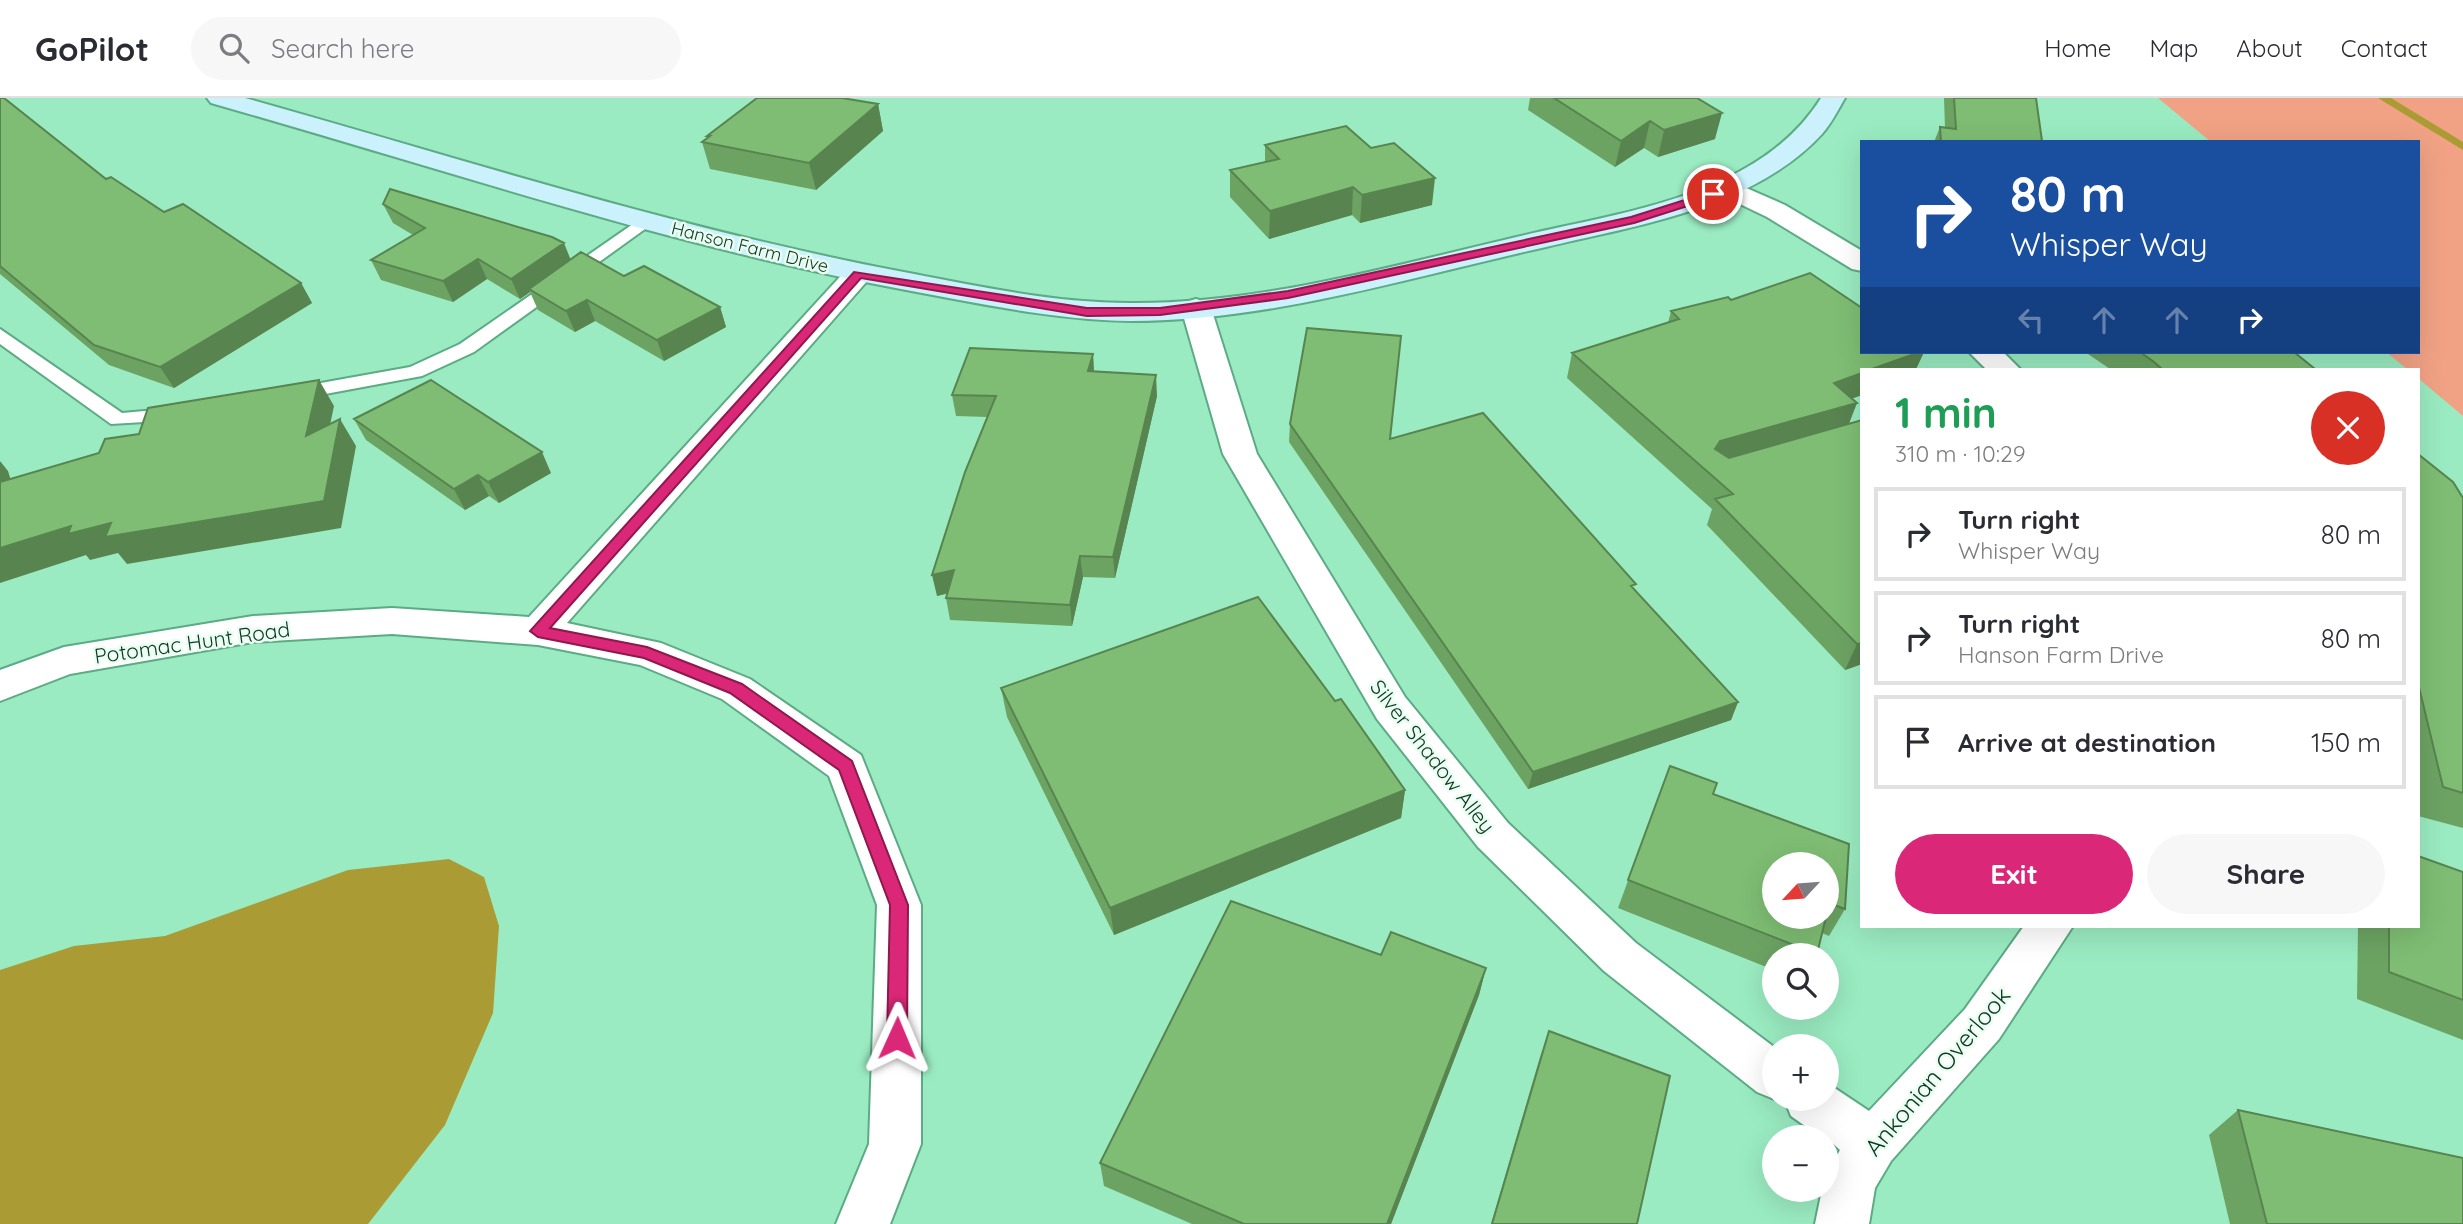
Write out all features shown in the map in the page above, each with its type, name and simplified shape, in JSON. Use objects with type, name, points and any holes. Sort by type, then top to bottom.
[{"type":"street","name":"Hanson Farm Drive","points":[[219,98],[483,177],[858,274],[1087,312],[1196,308],[1288,295],[1634,219],[1697,201],[1728,188],[1783,154],[1816,127],[1833,98]]},
{"type":"street","points":[[1728,188],[1776,211],[1860,262]]},
{"type":"street","points":[[538,631],[858,274]]},
{"type":"street","name":"Silver Shadow Alley","points":[[1196,308],[1240,454],[1391,708],[1493,835],[1620,957],[1762,1067]]},
{"type":"street","points":[[1986,354],[2004,368]]},
{"type":"street","name":"Potomac Hunt Road","points":[[0,686],[64,662],[253,629],[392,621],[538,631],[647,653],[736,688],[846,766],[899,905],[895,1143],[863,1224]]},
{"type":"street","name":"Ankonian Overlook","points":[[1842,1224],[1850,1181],[1873,1143],[1982,1024],[2049,928]]},
{"type":"street","points":[[1826,1111],[1873,1143]]},
{"type":"lane","points":[[272,398],[415,372],[467,348],[646,220]]},
{"type":"lane","points":[[0,335],[118,420],[194,412]]},
{"type":"shaded area","points":[[2158,98],[2463,98],[2463,416],[2420,380],[2420,368],[2406,368],[2388,354],[2420,354],[2420,140],[2209,140]]},
{"type":"shaded area","points":[[449,859],[484,877],[499,926],[493,1013],[445,1125],[368,1224],[0,1224],[0,970],[74,946],[165,936],[348,870]]},
{"type":"building","points":[[0,98],[4,98],[106,179],[111,177],[164,212],[183,204],[301,283],[160,367],[94,345],[0,266]]},
{"type":"building","points":[[757,98],[842,98],[878,104],[809,163],[702,142]]},
{"type":"building","points":[[1554,98],[1697,98],[1722,113],[1664,130],[1650,121],[1621,141]]},
{"type":"building","points":[[1954,98],[2036,98],[2042,140],[1941,140],[1940,127],[1956,129]]},
{"type":"building","points":[[1346,126],[1371,148],[1394,143],[1435,178],[1362,195],[1353,187],[1270,211],[1230,170],[1279,159],[1265,145]]},
{"type":"building","points":[[390,189],[552,237],[564,243],[511,279],[478,259],[443,281],[371,260],[425,228],[383,204]]},
{"type":"building","points":[[581,252],[624,276],[644,266],[720,307],[657,340],[587,300],[566,311],[529,289]]},
{"type":"building","points":[[1810,273],[1860,307],[1860,354],[1914,354],[1875,368],[1860,368],[1860,374],[1834,383],[1857,403],[1720,441],[1715,449],[1729,458],[1860,421],[1860,643],[1857,644],[1715,499],[1733,494],[1572,353],[1679,319],[1671,311],[1728,297],[1731,300]]},
{"type":"building","points":[[1307,328],[1401,336],[1390,439],[1483,413],[1636,584],[1631,586],[1738,702],[1533,772],[1290,424]]},
{"type":"building","points":[[970,348],[1093,354],[1088,371],[1156,375],[1113,557],[1080,556],[1070,605],[946,598],[954,570],[932,575],[965,472],[996,396],[952,395]]},
{"type":"building","points":[[2143,354],[2296,354],[2314,368],[2161,368]]},
{"type":"building","points":[[319,380],[306,436],[340,419],[324,501],[105,537],[111,523],[68,534],[71,526],[0,548],[0,482],[99,453],[105,439],[139,434],[148,408]]},
{"type":"building","points":[[431,380],[542,452],[488,482],[478,475],[454,489],[354,419]]},
{"type":"building","points":[[2420,456],[2453,482],[2463,498],[2463,793],[2443,787],[2420,691]]},
{"type":"building","points":[[1258,597],[1335,701],[1341,699],[1405,790],[1110,908],[1001,688]]},
{"type":"building","points":[[1670,766],[1717,783],[1713,794],[1849,844],[1845,909],[1839,907],[1839,852],[1762,852],[1762,929],[1823,929],[1820,943],[1789,943],[1628,880]]},
{"type":"building","points":[[2420,857],[2463,872],[2463,1000],[2389,972],[2389,928],[2420,928]]},
{"type":"building","points":[[1231,901],[1381,955],[1391,932],[1486,968],[1387,1224],[1244,1224],[1100,1163]]},
{"type":"building","points":[[1549,1031],[1670,1076],[1637,1224],[1492,1224]]},
{"type":"building","points":[[2238,1110],[2463,1158],[2463,1224],[2267,1224]]},
{"type":"waterway","points":[[2383,98],[2463,147]]},
{"type":"route","points":[[897,1038],[899,905],[846,766],[736,688],[647,653],[538,631],[858,274],[1087,312],[1160,312],[1288,295],[1634,219],[1713,194]]}]
